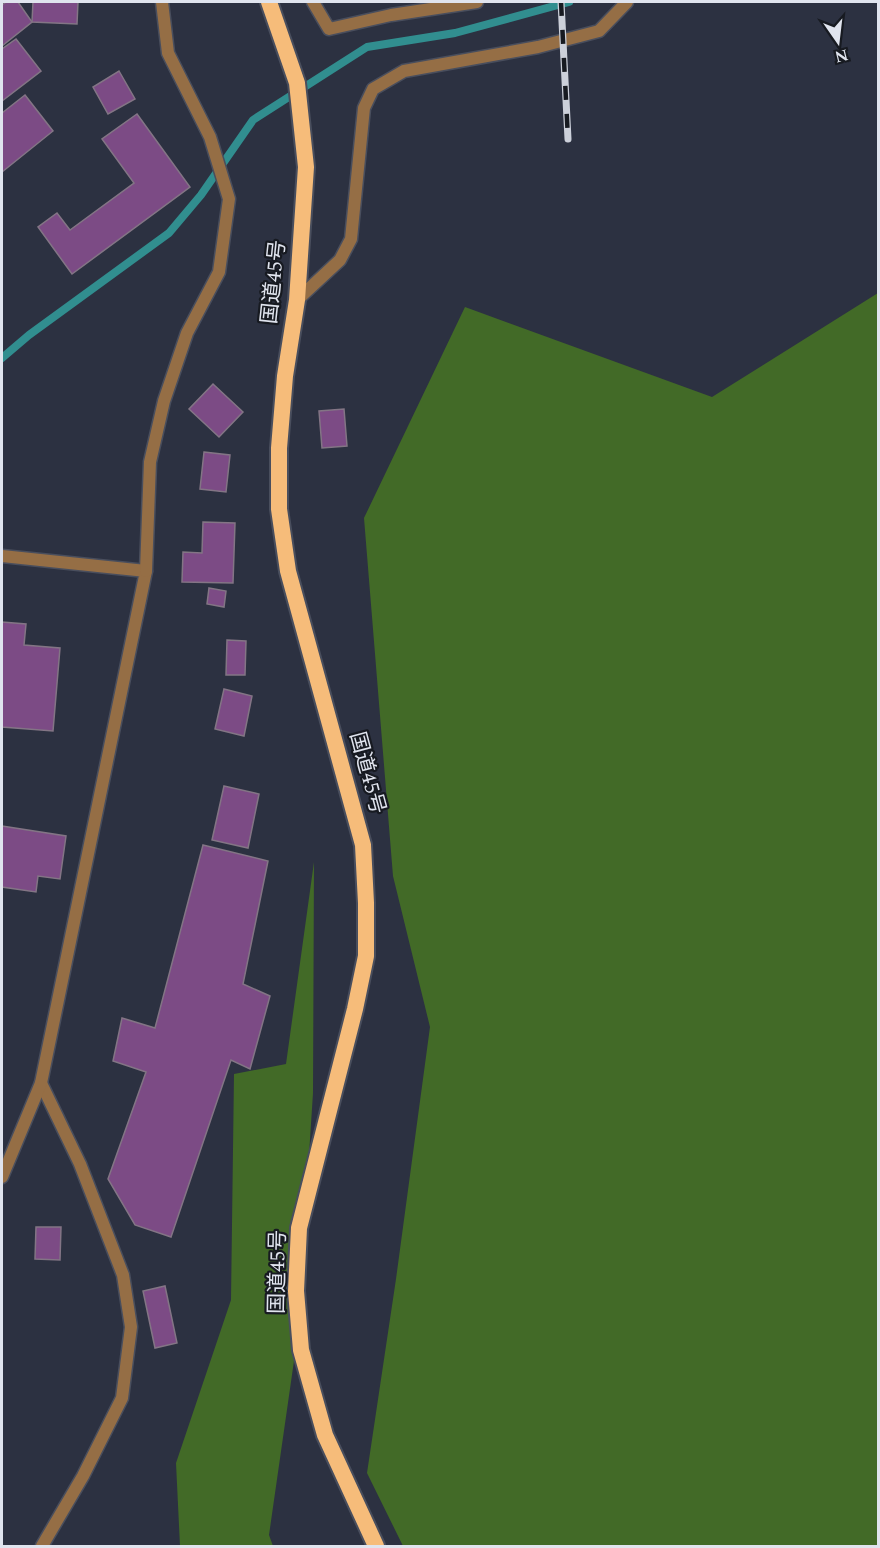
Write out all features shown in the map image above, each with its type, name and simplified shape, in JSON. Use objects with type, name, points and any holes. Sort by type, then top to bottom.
[{"type":"highway","name":"国道45号","points":[[269,2],[297,83],[306,167],[297,300],[283,400],[279,448],[279,509],[288,571],[363,845],[366,914],[366,956],[356,1009],[299,1228],[296,1291],[301,1350],[324,1435],[376,1546]]},
{"type":"street","points":[[2,1177],[41,1083],[146,571],[150,462],[164,401],[187,333],[219,272],[230,199],[210,137],[168,53],[162,2]]},
{"type":"street","points":[[313,2],[329,29],[420,6],[477,2]]},
{"type":"street","points":[[297,300],[340,260],[351,239],[364,108],[373,89],[404,71],[538,47],[599,31],[627,2]]},
{"type":"street","points":[[2,556],[146,571]]},
{"type":"street","points":[[41,1083],[80,1164],[123,1275],[131,1327],[122,1398],[83,1476],[42,1546]]},
{"type":"green space","points":[[878,293],[878,1546],[403,1546],[367,1473],[430,1027],[393,876],[364,518],[465,307],[712,397]]},
{"type":"green space","points":[[314,862],[313,1093],[297,1340],[269,1535],[273,1546],[180,1546],[176,1463],[231,1300],[234,1074],[286,1064]]},
{"type":"building","points":[[6,2],[18,2],[32,22],[2,46],[2,5]]},
{"type":"building","points":[[33,2],[78,2],[77,24],[32,22]]},
{"type":"building","points":[[16,39],[41,71],[2,101],[2,49]]},
{"type":"building","points":[[119,71],[135,99],[108,114],[93,87]]},
{"type":"building","points":[[25,95],[53,131],[2,172],[2,113]]},
{"type":"building","points":[[137,114],[190,187],[72,274],[38,227],[57,213],[70,230],[134,183],[102,139]]},
{"type":"building","points":[[213,384],[243,412],[219,437],[189,409]]},
{"type":"building","points":[[344,409],[347,446],[322,448],[319,411]]},
{"type":"building","points":[[204,452],[230,455],[226,492],[200,489]]},
{"type":"building","points":[[203,522],[235,523],[233,583],[182,582],[183,552],[202,553]]},
{"type":"building","points":[[209,588],[226,591],[224,607],[207,604]]},
{"type":"building","points":[[2,622],[26,624],[24,645],[60,648],[53,731],[2,727]]},
{"type":"building","points":[[227,640],[246,641],[245,675],[226,675]]},
{"type":"building","points":[[224,689],[252,696],[244,736],[215,729]]},
{"type":"building","points":[[224,786],[259,794],[248,848],[212,840]]},
{"type":"building","points":[[2,826],[66,836],[60,879],[38,876],[36,892],[2,887]]},
{"type":"building","points":[[203,845],[268,861],[243,984],[270,996],[250,1069],[231,1060],[171,1237],[135,1225],[108,1179],[146,1072],[113,1061],[122,1018],[155,1028]]},
{"type":"building","points":[[36,1227],[61,1227],[60,1260],[35,1259]]},
{"type":"building","points":[[165,1286],[177,1343],[155,1348],[143,1291]]},
{"type":"waterway","points":[[2,358],[29,335],[169,233],[201,195],[253,120],[367,47],[455,33],[569,2]]},
{"type":"railway","points":[[561,2],[568,139]]}]
